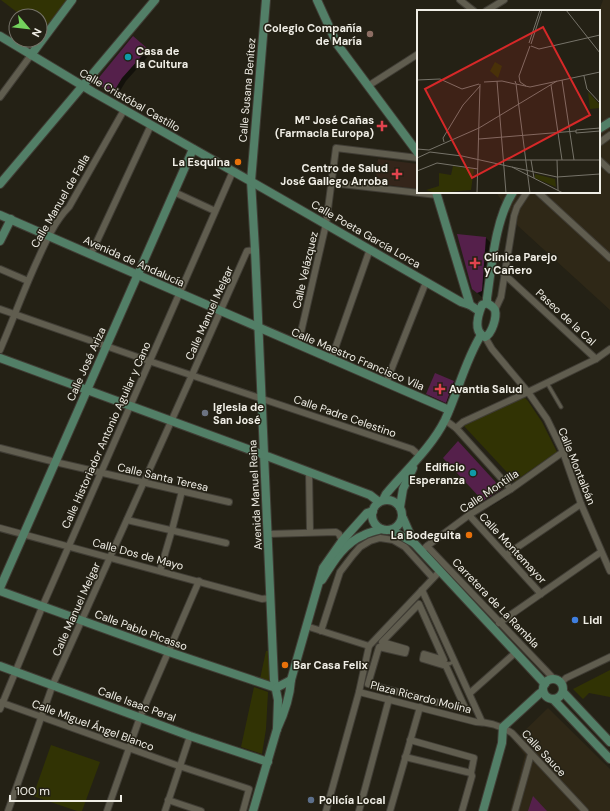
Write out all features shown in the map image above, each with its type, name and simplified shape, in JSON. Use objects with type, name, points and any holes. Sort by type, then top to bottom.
[{"type":"street","points":[[0,96],[72,0]]},
{"type":"street","points":[[0,184],[84,87],[155,0]]},
{"type":"street","name":"Calle Susana Benítez","points":[[251,181],[266,0]]},
{"type":"street","points":[[317,0],[337,44],[417,152]]},
{"type":"street","points":[[460,0],[473,10]]},
{"type":"street","points":[[488,10],[504,0]]},
{"type":"street","name":"Calle Cristóbal Castillo","points":[[0,36],[84,87],[251,181]]},
{"type":"street","points":[[368,86],[417,55]]},
{"type":"street","name":"Calle Manuel de Falla","points":[[0,350],[28,281],[49,236],[63,213],[69,207],[124,110]]},
{"type":"street","points":[[600,128],[610,122]]},
{"type":"street","points":[[90,254],[150,125]]},
{"type":"street","points":[[600,142],[610,135]]},
{"type":"street","name":"Calle Velázquez","points":[[298,345],[326,224],[336,148],[417,158]]},
{"type":"street","name":"Calle José Ariza","points":[[0,588],[193,149]]},
{"type":"street","points":[[600,161],[610,170]]},
{"type":"street","name":"Calle Historiador Antonio Aguilar y Cano","points":[[1,705],[14,671],[129,406],[233,171]]},
{"type":"street","name":"Calle Poeta García Lorca","points":[[251,181],[479,311]]},
{"type":"street","name":"Avenida Manuel Reina","points":[[251,181],[274,680],[278,700],[277,729]]},
{"type":"street","points":[[332,183],[417,192]]},
{"type":"street","points":[[174,192],[215,211]]},
{"type":"street","points":[[487,304],[491,270],[501,214],[512,193]]},
{"type":"street","points":[[253,811],[277,729],[282,719],[291,688],[291,680],[323,568],[342,541],[367,513],[373,511],[420,456],[437,434],[445,420],[475,345],[483,336],[489,335],[492,330],[495,310],[501,297],[514,216],[517,207],[526,193]]},
{"type":"street","points":[[539,193],[610,258]]},
{"type":"street","points":[[437,194],[470,305]]},
{"type":"street","name":"Avenida de Andalucía","points":[[0,215],[258,327]]},
{"type":"street","points":[[0,241],[11,220]]},
{"type":"street","points":[[331,360],[370,249]]},
{"type":"street","name":"Calle Manuel Melgar","points":[[8,811],[53,684],[247,251],[255,250]]},
{"type":"street","points":[[0,269],[28,281]]},
{"type":"street","name":"Paseo de la Cal","points":[[504,274],[596,359]]},
{"type":"street","points":[[386,383],[426,282]]},
{"type":"street","points":[[483,336],[478,330],[477,322],[479,311],[482,305],[487,304],[492,305],[495,310]]},
{"type":"street","name":"Calle Padre Celestino","points":[[0,309],[107,345],[149,361],[412,449],[420,456]]},
{"type":"street","name":"Calle Maestro Francisco Vila","points":[[258,327],[449,410]]},
{"type":"street","name":"Calle Montalbán","points":[[483,336],[528,392],[547,419],[563,452],[581,504],[610,571]]},
{"type":"street","points":[[456,428],[463,422],[596,359],[610,349]]},
{"type":"street","points":[[0,358],[264,455],[381,501],[391,500],[398,504],[402,510],[403,518],[399,525],[391,530],[382,529],[363,535],[348,544],[336,557],[318,588]]},
{"type":"street","points":[[445,420],[456,428],[511,489]]},
{"type":"street","name":"Calle Santa Teresa","points":[[0,448],[229,502]]},
{"type":"street","name":"Calle Montilla","points":[[424,549],[469,516],[511,489],[563,452]]},
{"type":"street","points":[[400,506],[407,477],[420,456]]},
{"type":"street","points":[[309,472],[310,532]]},
{"type":"street","points":[[160,571],[182,491]]},
{"type":"street","points":[[506,555],[581,504]]},
{"type":"street","points":[[373,511],[372,515],[375,524],[382,529]]},
{"type":"street","name":"Calle Montemayor","points":[[469,516],[542,594]]},
{"type":"street","name":"Carretera de La Rambla","points":[[403,518],[414,543]]},
{"type":"street","points":[[127,520],[226,543]]},
{"type":"street","name":"Calle Dos de Mayo","points":[[0,528],[262,599],[270,598]]},
{"type":"street","name":"Carretera de La Rambla","points":[[391,530],[424,549],[558,681]]},
{"type":"street","points":[[268,534],[336,532],[340,534],[342,541]]},
{"type":"street","points":[[321,631],[340,572],[353,554],[360,547],[370,541],[380,538],[393,540],[405,547],[434,578]]},
{"type":"street","name":"Carretera de La Rambla","points":[[424,549],[440,571],[515,653],[544,688]]},
{"type":"street","points":[[499,623],[601,552]]},
{"type":"street","name":"Plaza Ricardo Molina","points":[[422,590],[482,722],[476,722],[358,692],[371,644],[422,590],[434,578],[440,571]]},
{"type":"street","points":[[107,811],[140,717],[199,581]]},
{"type":"street","name":"Calle Pablo Picasso","points":[[0,591],[169,652],[276,688]]},
{"type":"street","name":"Plaza Ricardo Molina","points":[[419,604],[444,660],[424,654],[423,659],[446,666],[466,710],[368,684],[379,647],[405,653],[406,649],[382,642],[419,604]]},
{"type":"street","points":[[306,626],[371,644]]},
{"type":"street","points":[[470,693],[515,653]]},
{"type":"street","points":[[483,811],[502,743],[503,727],[539,694],[548,680],[558,681],[610,657]]},
{"type":"street","name":"Calle Isaac Peral","points":[[0,666],[53,684],[190,736],[268,762]]},
{"type":"street","points":[[276,688],[291,680]]},
{"type":"street","points":[[544,688],[547,697],[553,699],[559,698],[563,692],[563,686],[558,681]]},
{"type":"street","points":[[326,811],[358,692]]},
{"type":"street","points":[[563,692],[610,742]]},
{"type":"street","points":[[359,811],[389,699]]},
{"type":"street","points":[[553,699],[610,759]]},
{"type":"street","name":"Calle Miguel Ángel Blanco","points":[[1,705],[42,716],[179,766],[249,789],[243,811]]},
{"type":"street","points":[[390,811],[420,707]]},
{"type":"street","name":"Calle Sauce","points":[[482,722],[503,727],[512,733],[584,811]]},
{"type":"street","points":[[165,811],[190,736]]},
{"type":"street","points":[[410,740],[474,758],[471,773],[472,776],[462,811]]},
{"type":"street","points":[[515,811],[531,754]]},
{"type":"street","points":[[405,757],[471,773]]},
{"type":"street","points":[[168,800],[201,811]]},
{"type":"lane","points":[[547,383],[561,406]]},
{"type":"lane","points":[[371,644],[404,651]]},
{"type":"lane","points":[[424,657],[449,664],[455,661]]},
{"type":"shaded area","points":[[1,0],[70,0],[48,31],[48,8],[12,8]]},
{"type":"shaded area","points":[[603,0],[610,0],[610,310],[518,226],[497,193],[600,193],[599,10]]},
{"type":"shaded area","name":"Centro de Salud José Gallego Arroba","points":[[378,159],[417,164],[417,189],[375,183]]},
{"type":"shaded area","points":[[525,398],[528,401],[542,422],[557,452],[515,481],[463,425]]},
{"type":"shaded area","points":[[266,651],[272,651],[273,682],[260,679]]},
{"type":"shaded area","points":[[610,670],[610,697],[589,693],[583,699],[573,689]]},
{"type":"shaded area","points":[[254,687],[268,692],[266,729],[262,754],[241,747]]},
{"type":"shaded area","points":[[548,708],[610,769],[610,811],[510,811],[525,755],[514,741]]},
{"type":"shaded area","points":[[51,745],[100,762],[82,811],[77,811],[33,796]]},
{"type":"building","name":"Casa de la Cultura","points":[[133,36],[148,49],[122,78],[113,93],[97,84],[97,80]]},
{"type":"building","name":"Clínica Parejo y Cañero","points":[[457,234],[486,237],[482,291],[477,293],[472,289]]},
{"type":"building","name":"Avantia Salud","points":[[435,373],[454,381],[446,403],[426,394]]},
{"type":"building","name":"Edificio Esperanza","points":[[458,441],[502,489],[483,501],[443,458]]},
{"type":"building","points":[[533,796],[547,811],[528,811]]},
{"type":"place","name":"Colegio Compañía de María","points":[[370,34]]},
{"type":"place","name":"Casa de la Cultura","points":[[128,57]]},
{"type":"place","name":"Mª José Cañas (Farmacia Europa)","points":[[382,126]]},
{"type":"place","name":"La Esquina","points":[[238,162]]},
{"type":"place","name":"Centro de Salud José Gallego Arroba","points":[[397,174]]},
{"type":"place","name":"Clínica Parejo y Cañero","points":[[475,263]]},
{"type":"place","name":"Avantia Salud","points":[[440,389]]},
{"type":"place","name":"Iglesia de San José","points":[[205,413]]},
{"type":"place","name":"Edificio Esperanza","points":[[473,473]]},
{"type":"place","name":"La Bodeguita","points":[[469,535]]},
{"type":"place","name":"Lidl","points":[[575,620]]},
{"type":"place","name":"Bar Casa Felix","points":[[285,665]]},
{"type":"place","name":"Policía Local","points":[[311,800]]}]
